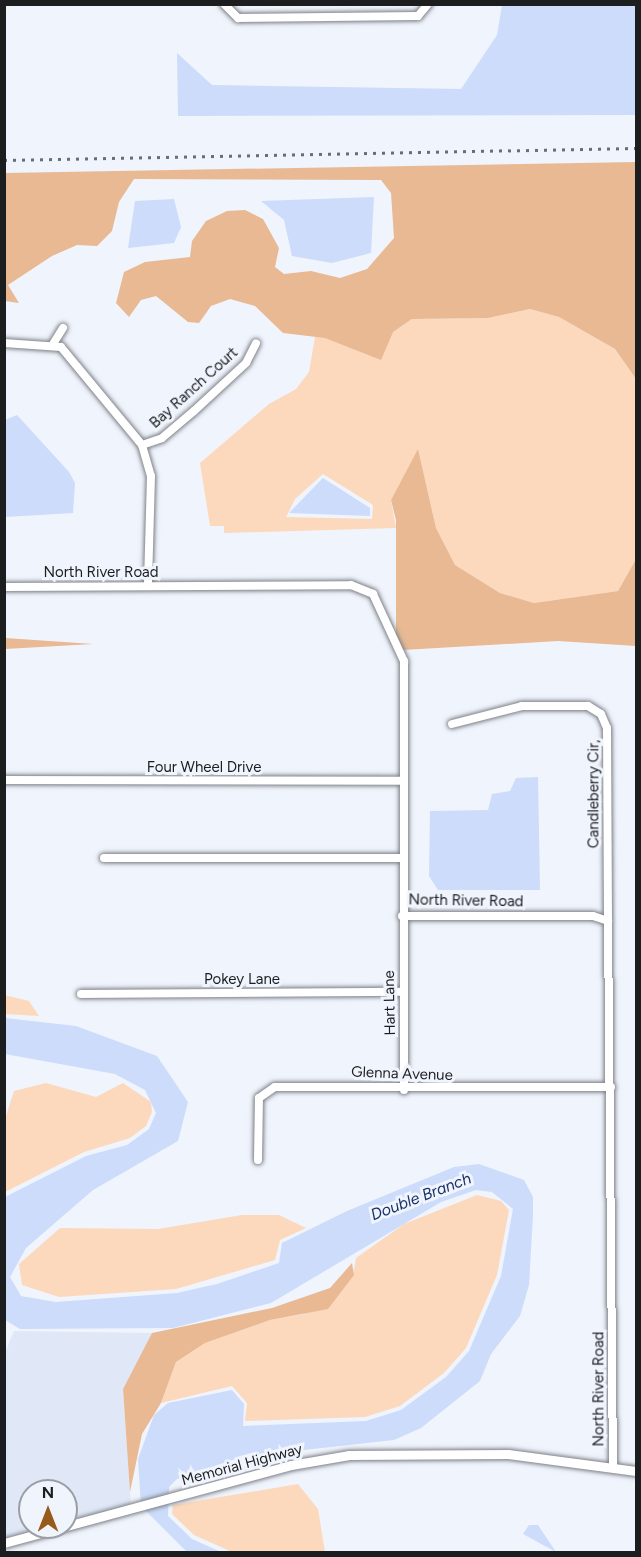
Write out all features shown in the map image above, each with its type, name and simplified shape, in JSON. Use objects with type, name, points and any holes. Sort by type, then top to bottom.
[{"type":"street","points":[[224,4],[238,18],[418,16],[428,4]]},
{"type":"street","points":[[53,344],[63,328]]},
{"type":"street","points":[[4,343],[53,344],[72,358],[142,445],[151,476],[148,586]]},
{"type":"street","name":"Bay Ranch Court","points":[[142,445],[162,438],[194,411],[246,363],[256,343]]},
{"type":"street","name":"North River Road","points":[[4,587],[351,585],[373,594],[404,661],[402,916],[592,916],[608,921],[613,1467]]},
{"type":"street","name":"Candleberry Cir,","points":[[452,724],[522,706],[588,706],[602,714],[607,728],[608,921]]},
{"type":"street","name":"Four Wheel Drive","points":[[4,780],[403,782]]},
{"type":"street","points":[[104,858],[402,858]]},
{"type":"street","name":"Hart Lane","points":[[402,916],[404,1090]]},
{"type":"street","name":"Pokey Lane","points":[[81,994],[403,992]]},
{"type":"street","name":"Glenna Avenue","points":[[258,1160],[259,1098],[269,1089],[397,1084],[404,1090],[611,1087]]},
{"type":"street","name":"Memorial Highway","points":[[4,1543],[116,1516],[291,1465],[405,1453],[508,1454],[636,1471]]},
{"type":"shaded area","points":[[636,162],[636,379],[615,349],[559,317],[530,309],[488,318],[412,319],[393,332],[381,360],[325,338],[283,333],[255,306],[230,299],[211,306],[199,323],[188,322],[156,296],[141,300],[129,317],[116,303],[124,272],[145,262],[190,257],[192,241],[206,221],[227,211],[245,210],[263,219],[279,248],[275,267],[284,274],[311,271],[340,278],[367,269],[394,238],[391,193],[381,180],[134,179],[119,202],[112,231],[97,246],[77,245],[52,256],[8,285],[19,303],[5,301],[5,173]]},
{"type":"shaded area","points":[[530,309],[559,317],[615,349],[636,379],[636,559],[618,591],[534,603],[500,593],[455,565],[436,528],[418,450],[391,500],[396,528],[224,533],[224,526],[210,526],[200,463],[269,404],[296,389],[309,372],[315,337],[393,332],[412,319],[488,318]],"holes":[[[323,474],[373,505],[372,519],[286,517],[295,499]]]},
{"type":"shaded area","points":[[418,449],[436,528],[455,565],[500,593],[534,603],[618,591],[636,559],[636,646],[558,641],[403,650],[396,637],[396,520],[391,500]]},
{"type":"shaded area","points":[[5,638],[93,644],[5,649]]},
{"type":"shaded area","points":[[4,995],[29,1001],[39,1016],[5,1014]]},
{"type":"shaded area","points":[[46,1083],[96,1097],[123,1083],[151,1102],[152,1112],[146,1126],[130,1138],[84,1152],[5,1192],[5,1119],[14,1091]]},
{"type":"shaded area","points":[[477,1195],[501,1201],[509,1210],[497,1275],[466,1348],[444,1373],[400,1406],[365,1417],[245,1421],[247,1403],[232,1386],[161,1403],[176,1362],[205,1343],[270,1320],[304,1314],[353,1275],[356,1258],[404,1224]]},
{"type":"shaded area","points":[[242,1215],[279,1215],[306,1228],[280,1240],[275,1260],[176,1289],[59,1297],[22,1285],[19,1264],[60,1228],[158,1229]]},
{"type":"shaded area","points":[[352,1263],[354,1275],[328,1309],[270,1320],[205,1343],[176,1362],[161,1403],[142,1434],[130,1492],[123,1389],[152,1333],[272,1308],[330,1288]]},
{"type":"shaded area","points":[[14,1331],[152,1333],[123,1389],[131,1506],[78,1521],[78,1479],[18,1479],[18,1535],[5,1538],[4,1355]]},
{"type":"shaded area","points":[[298,1484],[318,1509],[325,1552],[232,1552],[194,1535],[172,1514],[173,1505]]},
{"type":"water","points":[[502,5],[636,5],[636,115],[178,116],[177,53],[212,85],[461,89],[497,35]]},
{"type":"water","points":[[374,197],[371,253],[332,263],[292,256],[284,220],[261,201]]},
{"type":"water","points":[[174,199],[181,227],[174,243],[128,248],[135,201]]},
{"type":"water","points":[[17,415],[69,472],[75,483],[73,513],[5,517],[5,420]]},
{"type":"water","points":[[323,478],[370,508],[370,516],[289,513]]},
{"type":"water","points":[[538,777],[540,890],[438,890],[429,876],[430,811],[488,810],[492,794],[510,791],[516,778]]},
{"type":"water","name":"Double Branch","points":[[5,1018],[76,1026],[157,1056],[188,1102],[178,1141],[93,1190],[26,1248],[10,1277],[21,1296],[56,1302],[177,1293],[217,1284],[279,1263],[282,1243],[347,1211],[454,1167],[479,1164],[524,1180],[533,1197],[529,1285],[520,1316],[491,1354],[480,1381],[421,1428],[394,1440],[241,1457],[177,1479],[169,1487],[168,1516],[192,1539],[221,1552],[187,1552],[141,1506],[138,1459],[154,1415],[168,1403],[232,1390],[244,1404],[243,1426],[366,1421],[401,1410],[446,1377],[469,1351],[501,1276],[513,1209],[492,1192],[476,1190],[441,1202],[271,1303],[173,1328],[20,1329],[5,1320],[5,1197],[86,1156],[127,1145],[149,1129],[156,1113],[145,1090],[115,1074],[5,1054]]},
{"type":"water","points":[[529,1525],[538,1525],[556,1552],[523,1534]]},
{"type":"railway","points":[[4,160],[636,148]]}]
